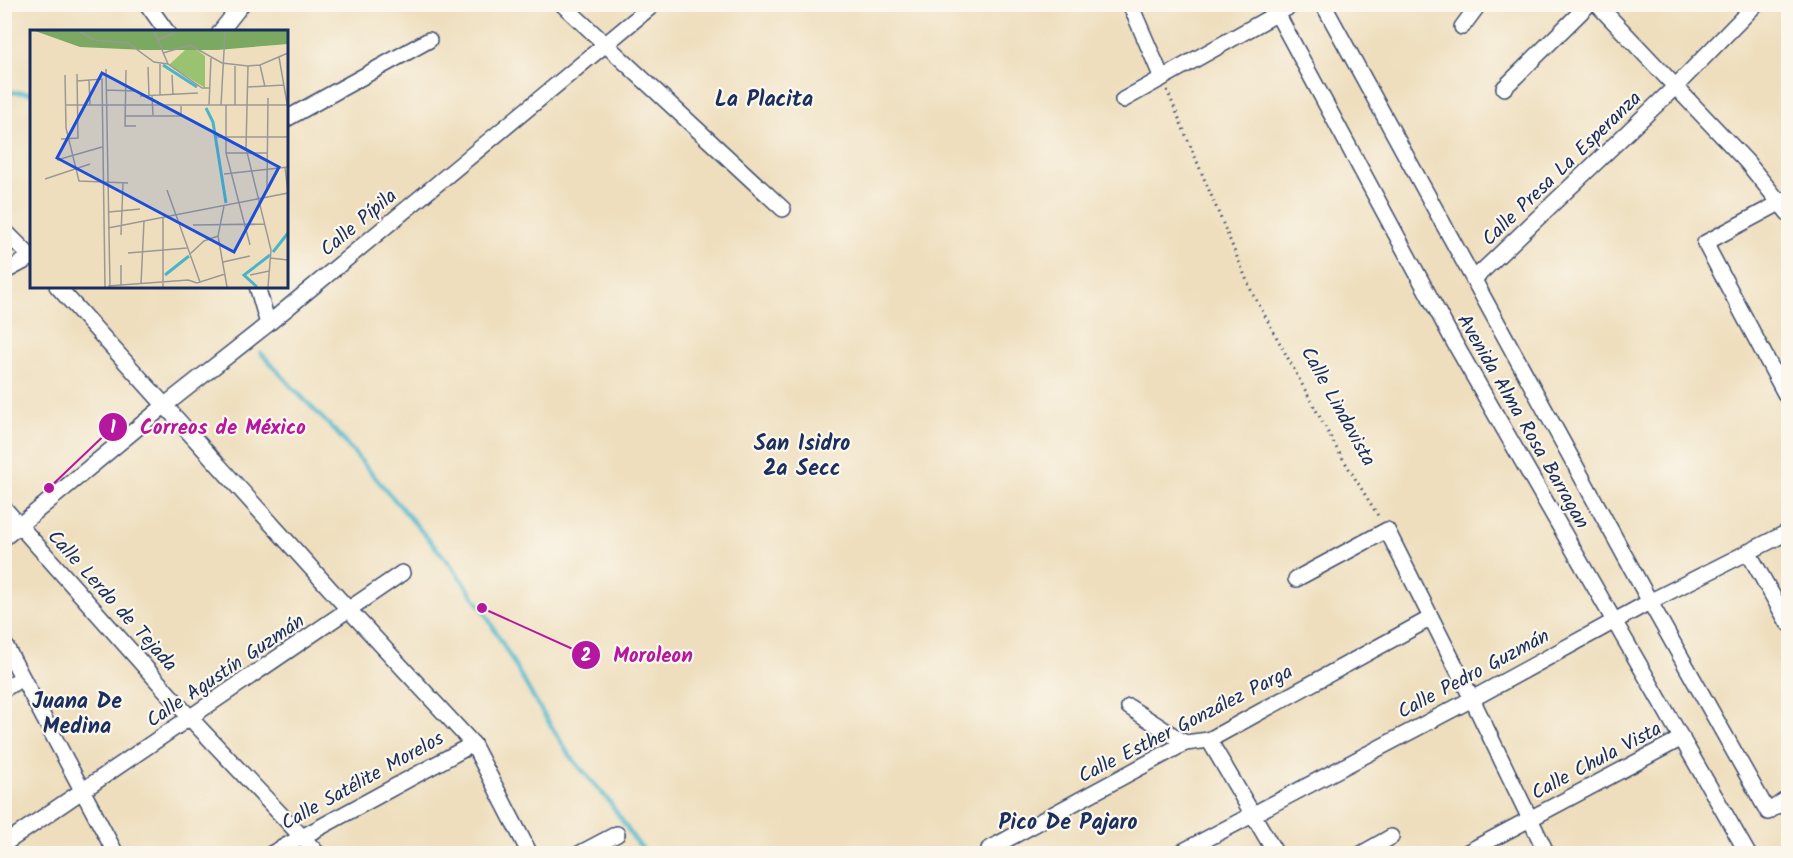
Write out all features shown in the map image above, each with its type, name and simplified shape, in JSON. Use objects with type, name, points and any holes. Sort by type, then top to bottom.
[{"type":"street","points":[[147,4],[166,30]]},
{"type":"street","points":[[222,30],[242,4]]},
{"type":"street","points":[[562,4],[783,209]]},
{"type":"street","name":"Calle Pípila","points":[[4,538],[268,324],[654,4]]},
{"type":"street","points":[[1130,4],[1162,78]]},
{"type":"street","points":[[1123,100],[1274,9],[1294,4]]},
{"type":"street","name":"Avenida Alma Rosa Barragan","points":[[1323,4],[1650,602],[1768,812],[1788,798]]},
{"type":"street","points":[[1462,27],[1479,4]]},
{"type":"street","points":[[1504,88],[1589,4]]},
{"type":"street","points":[[1598,4],[1786,204],[1705,243],[1788,399]]},
{"type":"street","name":"Calle Presa La Esperanza","points":[[1474,279],[1676,86],[1756,4]]},
{"type":"street","name":"Avenida Alma Rosa Barragan","points":[[1274,9],[1454,342],[1748,854]]},
{"type":"street","points":[[288,118],[429,40]]},
{"type":"street","points":[[4,230],[30,257]]},
{"type":"street","points":[[4,273],[30,259]]},
{"type":"street","points":[[59,288],[473,744],[530,854]]},
{"type":"street","points":[[258,288],[268,324]]},
{"type":"street","name":"Calle Lerdo de Tejada","points":[[4,508],[191,718],[318,854]]},
{"type":"street","points":[[1296,579],[1387,530],[1547,854]]},
{"type":"street","name":"Calle Pedro Guzmán","points":[[1178,854],[1650,602],[1788,532]]},
{"type":"street","points":[[1748,552],[1788,623]]},
{"type":"street","name":"Calle Agustín Guzmán","points":[[4,844],[402,573]]},
{"type":"street","name":"Calle Esther González Parga","points":[[990,851],[1185,743],[1209,740],[1431,618]]},
{"type":"street","points":[[4,643],[116,854]]},
{"type":"street","points":[[4,689],[22,678]]},
{"type":"street","points":[[1129,707],[1185,743]]},
{"type":"street","name":"Calle Chula Vista","points":[[1464,854],[1682,738]]},
{"type":"street","points":[[1209,740],[1276,854]]},
{"type":"street","name":"Calle Satélite Morelos","points":[[272,854],[473,744]]},
{"type":"street","points":[[579,854],[617,834]]},
{"type":"street","points":[[1361,854],[1391,837]]},
{"type":"path","name":"Calle Lindavista","points":[[1162,78],[1250,288],[1337,449],[1387,530]]},
{"type":"waterway","points":[[4,92],[30,93]]},
{"type":"waterway","points":[[261,353],[336,432],[450,564],[482,608],[570,756],[609,801],[635,840],[648,854]]},
{"type":"place","name":"Correos de México","points":[[49,488]]},
{"type":"place","name":"Moroleon","points":[[482,608]]},
{"type":"district","name":"La Placita","points":[[764,98]]},
{"type":"district","name":"San Isidro 2a Secc","points":[[802,455]]},
{"type":"district","name":"Juana De Medina","points":[[77,712]]},
{"type":"district","name":"Pico De Pajaro","points":[[1068,821]]}]
